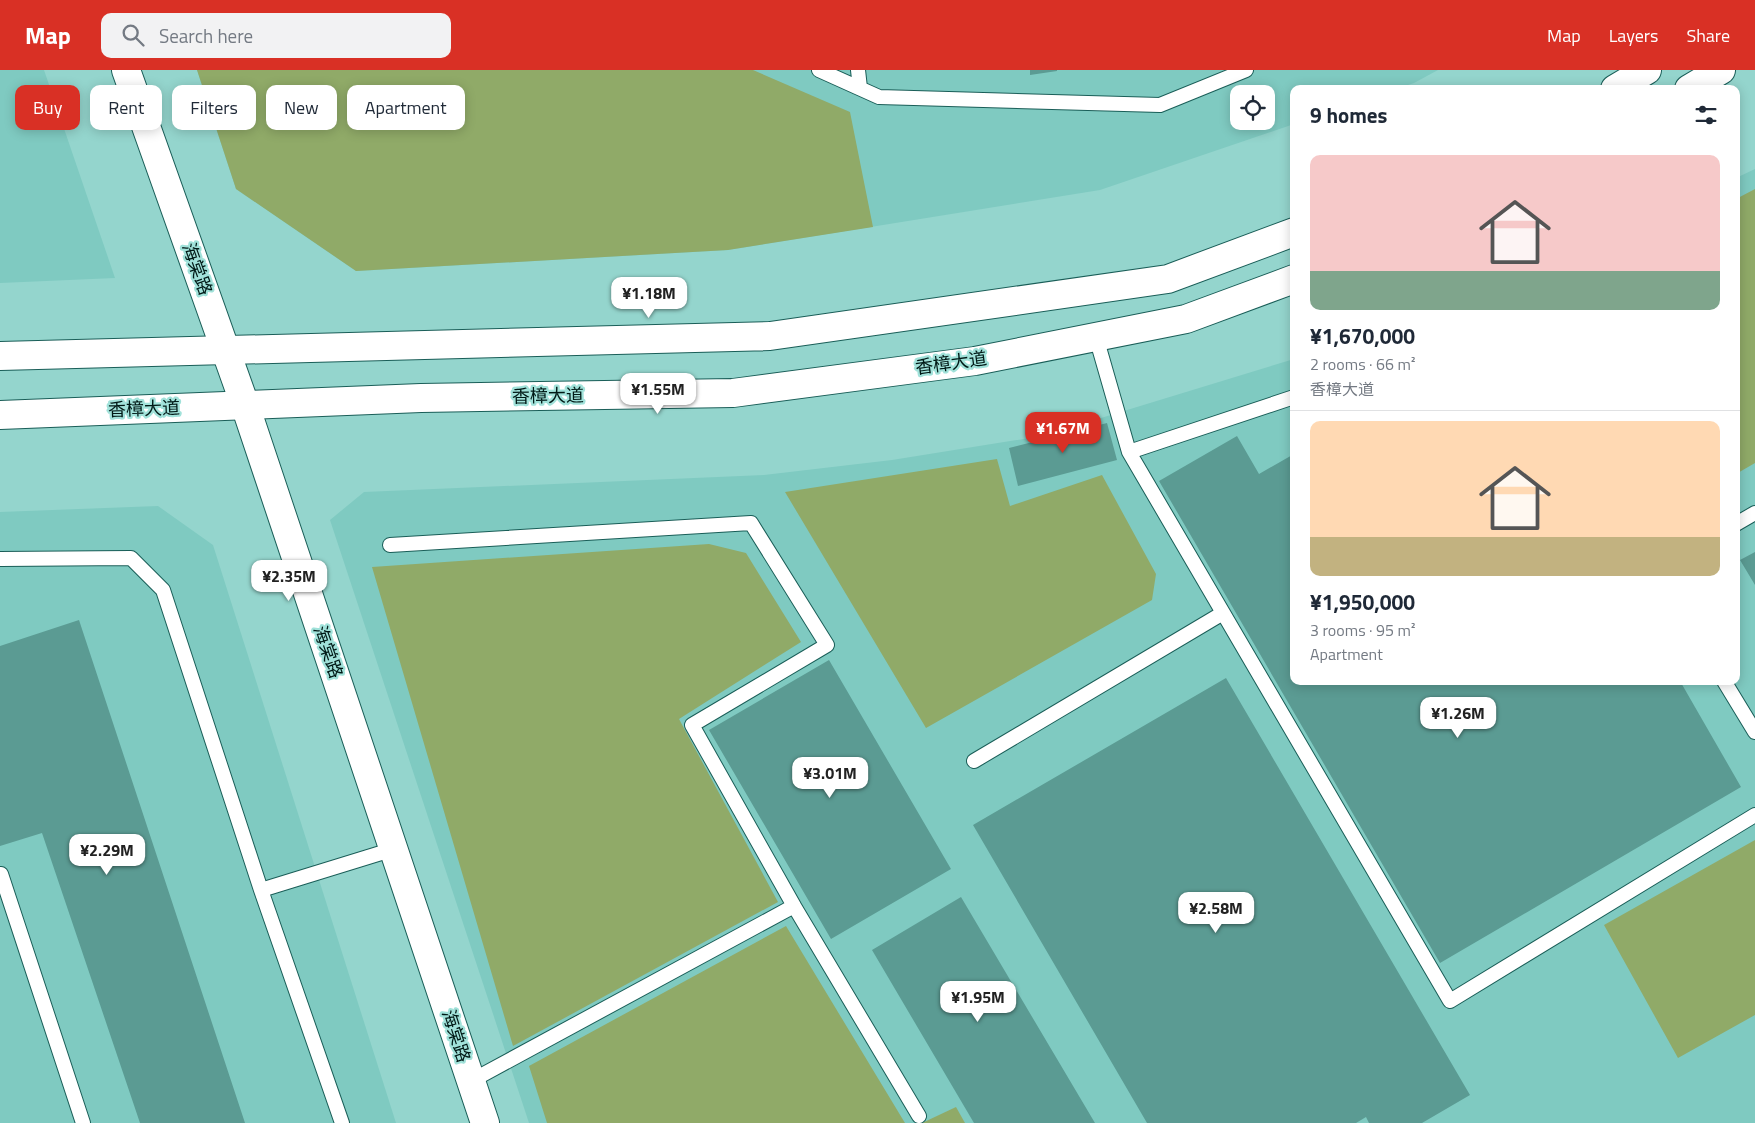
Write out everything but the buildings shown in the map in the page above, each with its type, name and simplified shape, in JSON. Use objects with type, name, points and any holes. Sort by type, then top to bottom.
[{"type":"main road","name":"海棠路","points":[[126,70],[245,406],[485,1123]]},
{"type":"main road","points":[[1622,85],[1647,70]]},
{"type":"main road","points":[[1695,85],[1721,70]]},
{"type":"main road","points":[[0,356],[770,336],[1168,279],[1290,233]]},
{"type":"main road","name":"香樟大道","points":[[0,415],[421,398],[733,393],[975,361],[1186,319],[1290,280]]},
{"type":"lane","points":[[819,70],[879,97],[1160,105],[1246,70]]},
{"type":"lane","points":[[858,70],[860,88]]},
{"type":"lane","points":[[1096,337],[1129,452],[1450,1001],[1755,815]]},
{"type":"lane","points":[[1129,452],[1290,398]]},
{"type":"lane","points":[[1740,522],[1755,513]]},
{"type":"lane","points":[[390,545],[751,523],[827,645],[692,725],[794,906],[919,1116]]},
{"type":"lane","points":[[0,559],[131,558],[162,590],[261,890],[342,1123]]},
{"type":"lane","points":[[974,761],[1223,613]]},
{"type":"lane","points":[[1726,685],[1755,732]]},
{"type":"lane","points":[[261,890],[394,849]]},
{"type":"lane","points":[[1,874],[82,1123]]},
{"type":"lane","points":[[471,1080],[794,906]]},
{"type":"shaded area","points":[[0,70],[44,70],[49,85],[15,85],[15,130],[64,130],[115,278],[0,283]]},
{"type":"shaded area","points":[[197,70],[1438,70],[1408,85],[1290,85],[1290,125],[1100,190],[728,250],[356,271],[236,189],[217,130],[256,130],[256,85],[202,85]]},
{"type":"shaded area","points":[[197,70],[753,70],[850,112],[873,227],[728,250],[356,271],[236,189],[217,130],[256,130],[256,85],[202,85]]},
{"type":"shaded area","points":[[1755,169],[1755,1123],[529,1123],[330,520],[364,492],[764,475],[892,460],[1042,436],[1290,360],[1290,685],[1740,685],[1740,176]]},
{"type":"shaded area","points":[[1755,189],[1755,463],[1740,472],[1740,197]]},
{"type":"shaded area","points":[[997,459],[1010,506],[1102,475],[1156,574],[1152,600],[926,728],[785,492]]},
{"type":"shaded area","points":[[158,506],[213,545],[396,1123],[0,1123],[0,512]]},
{"type":"shaded area","points":[[709,544],[746,553],[801,642],[679,719],[778,902],[513,1046],[372,567]]},
{"type":"shaded area","points":[[1755,840],[1755,1015],[1678,1058],[1604,925]]},
{"type":"shaded area","points":[[786,926],[905,1123],[547,1123],[529,1066]]},
{"type":"shaded area","points":[[956,1107],[965,1123],[922,1123]]}]
